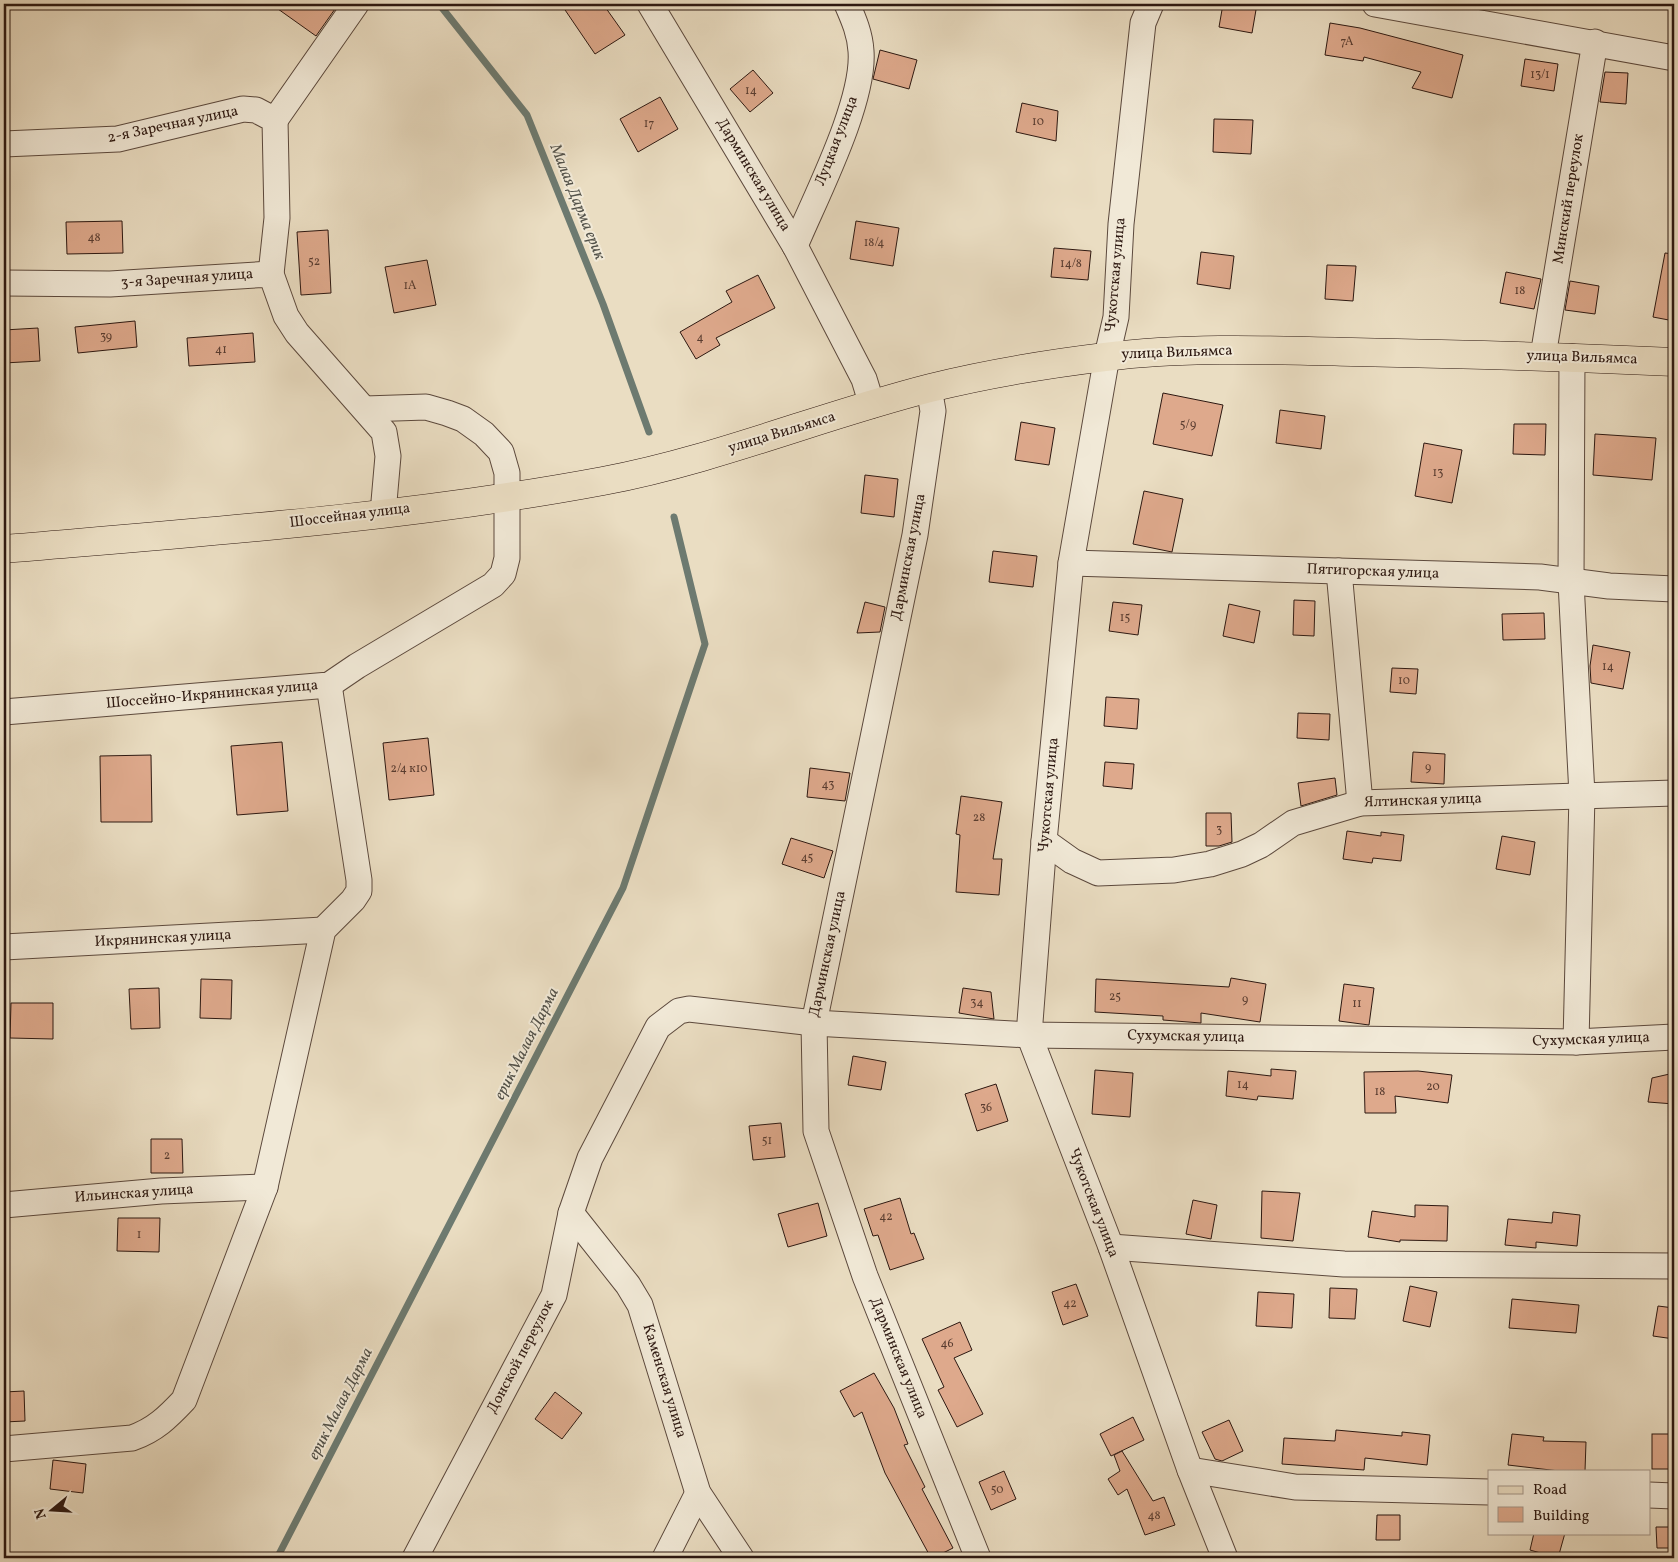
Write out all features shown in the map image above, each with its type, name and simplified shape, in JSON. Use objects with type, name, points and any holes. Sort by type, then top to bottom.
[{"type":"main road","name":"улица Вильямса","points":[[694,461],[929,388],[1008,372],[1107,356],[1155,352],[1262,350],[1543,356],[1674,362]]},
{"type":"main road","name":"Шоссейная улица","points":[[4,550],[383,513],[604,481],[694,461]]},
{"type":"street","points":[[271,274],[277,218],[275,120],[356,4]]},
{"type":"street","name":"Дарминская улица","points":[[650,4],[795,246],[864,379],[872,405]]},
{"type":"street","name":"Луцкая улица","points":[[795,246],[851,112],[857,85],[862,53],[858,30],[847,4]]},
{"type":"street","name":"Чукотская улица","points":[[1151,4],[1143,23],[1121,224],[1116,317],[1107,356],[1071,563],[1044,841],[1029,1035],[1111,1247],[1190,1470],[1225,1558]]},
{"type":"street","points":[[1375,4],[1595,42],[1674,58]]},
{"type":"street","name":"Минский переулок","points":[[1543,356],[1595,42]]},
{"type":"street","name":"2-я Заречная улица","points":[[4,144],[118,140],[243,109],[256,110],[275,120]]},
{"type":"street","name":"3-я Заречная улица","points":[[4,283],[110,284],[271,274],[286,316],[297,333],[384,432],[388,443],[383,513]]},
{"type":"street","points":[[1572,357],[1571,582],[1582,795],[1576,1042]]},
{"type":"street","name":"Дарминская улица","points":[[929,388],[933,411],[915,535],[814,1023],[816,1131],[865,1276],[978,1558]]},
{"type":"street","name":"Шоссейно-Икрянинская улица","points":[[4,712],[329,685],[357,666],[493,585],[503,574],[507,558],[507,473],[501,452],[484,434],[463,419],[426,407],[365,409]]},
{"type":"street","name":"Пятигорская улица","points":[[1071,563],[1540,577],[1608,586],[1674,589]]},
{"type":"street","points":[[1339,571],[1360,803]]},
{"type":"street","points":[[4,1449],[132,1438],[149,1432],[166,1420],[184,1400],[265,1187],[323,930],[354,900],[359,891],[359,880],[329,685]]},
{"type":"street","name":"Ялтинская улица","points":[[1044,841],[1085,869],[1098,873],[1174,870],[1210,864],[1242,854],[1261,845],[1276,833],[1294,823],[1360,803],[1674,793]]},
{"type":"street","name":"Икрянинская улица","points":[[4,947],[323,930]]},
{"type":"street","name":"Сухумская улица","points":[[699,1010],[814,1023],[1029,1035],[1576,1042],[1674,1036]]},
{"type":"street","name":"Донской переулок","points":[[415,1558],[554,1294],[571,1213],[590,1158],[658,1027],[679,1011],[699,1010]]},
{"type":"street","name":"Ильинская улица","points":[[4,1205],[161,1191],[265,1187]]},
{"type":"street","name":"Каменская улица","points":[[571,1213],[628,1285],[640,1305],[698,1493],[741,1558]]},
{"type":"street","points":[[1111,1247],[1344,1264],[1674,1266]]},
{"type":"street","points":[[1190,1470],[1295,1487],[1488,1492]]},
{"type":"street","points":[[665,1558],[698,1493]]},
{"type":"street","points":[[1650,1495],[1674,1496]]},
{"type":"building","points":[[271,4],[328,4],[335,9],[316,36]]},
{"type":"building","points":[[561,4],[603,4],[625,35],[595,54]]},
{"type":"building","points":[[1223,4],[1257,4],[1252,33],[1219,27]]},
{"type":"building","points":[[1330,23],[1360,28],[1463,55],[1452,98],[1412,88],[1421,72],[1364,57],[1363,61],[1325,55]]},
{"type":"building","points":[[880,50],[917,60],[909,89],[873,79]]},
{"type":"building","points":[[1525,59],[1558,64],[1554,91],[1521,86]]},
{"type":"building","points":[[753,70],[773,93],[750,112],[730,89]]},
{"type":"building","points":[[1605,72],[1628,73],[1626,104],[1600,102]]},
{"type":"building","points":[[660,97],[678,129],[638,152],[620,119]]},
{"type":"building","points":[[1022,103],[1058,111],[1056,141],[1016,132]]},
{"type":"building","points":[[1214,119],[1253,120],[1251,154],[1213,152]]},
{"type":"building","points":[[122,221],[123,253],[67,254],[66,222]]},
{"type":"building","points":[[856,221],[899,228],[893,266],[850,259]]},
{"type":"building","points":[[328,230],[331,293],[301,295],[297,232]]},
{"type":"building","points":[[1054,248],[1091,251],[1088,280],[1051,277]]},
{"type":"building","points":[[1201,252],[1234,256],[1230,289],[1197,284]]},
{"type":"building","points":[[1665,253],[1674,254],[1674,321],[1653,317]]},
{"type":"building","points":[[427,260],[436,305],[394,313],[385,267]]},
{"type":"building","points":[[1327,265],[1356,266],[1353,301],[1325,299]]},
{"type":"building","points":[[1506,272],[1541,279],[1534,309],[1500,303]]},
{"type":"building","points":[[758,275],[775,308],[716,338],[720,345],[696,359],[680,332],[732,302],[726,291]]},
{"type":"building","points":[[1570,281],[1599,286],[1595,314],[1565,310]]},
{"type":"building","points":[[135,321],[137,347],[78,353],[75,327]]},
{"type":"building","points":[[38,328],[40,361],[4,363],[4,330]]},
{"type":"building","points":[[253,333],[255,362],[189,366],[187,338]]},
{"type":"building","points":[[1163,393],[1223,405],[1212,456],[1153,444]]},
{"type":"building","points":[[1280,410],[1325,416],[1321,449],[1276,443]]},
{"type":"building","points":[[1021,422],[1055,428],[1049,465],[1015,460]]},
{"type":"building","points":[[1514,424],[1546,424],[1545,455],[1513,454]]},
{"type":"building","points":[[1595,434],[1656,438],[1652,480],[1593,475]]},
{"type":"building","points":[[1424,443],[1462,450],[1452,503],[1415,496]]},
{"type":"building","points":[[865,475],[898,479],[894,517],[861,513]]},
{"type":"building","points":[[1144,491],[1183,499],[1172,552],[1133,544]]},
{"type":"building","points":[[993,551],[1037,556],[1033,587],[989,582]]},
{"type":"building","points":[[1294,600],[1315,601],[1314,636],[1293,635]]},
{"type":"building","points":[[865,602],[885,607],[880,632],[857,633]]},
{"type":"building","points":[[1113,602],[1142,605],[1138,635],[1109,631]]},
{"type":"building","points":[[1229,604],[1260,611],[1254,643],[1223,636]]},
{"type":"building","points":[[1544,613],[1545,639],[1503,640],[1502,614]]},
{"type":"building","points":[[1593,645],[1630,652],[1623,689],[1591,683],[1590,666]]},
{"type":"building","points":[[1392,668],[1418,669],[1416,694],[1390,692]]},
{"type":"building","points":[[1106,697],[1139,699],[1137,729],[1104,726]]},
{"type":"building","points":[[1298,713],[1330,714],[1329,740],[1297,738]]},
{"type":"building","points":[[428,738],[434,795],[389,800],[383,743]]},
{"type":"building","points":[[282,742],[288,811],[237,815],[231,746]]},
{"type":"building","points":[[1413,752],[1445,754],[1444,784],[1411,782]]},
{"type":"building","points":[[151,755],[152,822],[101,822],[100,756]]},
{"type":"building","points":[[1105,762],[1134,764],[1132,789],[1103,786]]},
{"type":"building","points":[[810,768],[850,773],[845,801],[807,797]]},
{"type":"building","points":[[1335,778],[1337,795],[1301,806],[1298,783]]},
{"type":"building","points":[[961,796],[1002,802],[993,859],[1002,859],[999,895],[956,892],[960,835],[956,834]]},
{"type":"building","points":[[1206,813],[1231,813],[1232,842],[1219,846],[1206,846]]},
{"type":"building","points":[[1347,831],[1381,836],[1381,832],[1404,835],[1401,861],[1373,858],[1372,863],[1343,859]]},
{"type":"building","points":[[1502,836],[1535,842],[1530,875],[1496,869]]},
{"type":"building","points":[[791,838],[833,851],[824,878],[782,864]]},
{"type":"building","points":[[1231,978],[1266,984],[1260,1022],[1201,1013],[1201,1023],[1163,1020],[1163,1016],[1095,1012],[1096,979],[1229,987]]},
{"type":"building","points":[[201,979],[232,980],[231,1019],[200,1018]]},
{"type":"building","points":[[1344,984],[1374,988],[1369,1025],[1339,1021]]},
{"type":"building","points":[[159,988],[160,1028],[131,1029],[129,989]]},
{"type":"building","points":[[963,988],[991,992],[994,1019],[959,1013]]},
{"type":"building","points":[[11,1003],[53,1003],[53,1039],[10,1038]]},
{"type":"building","points":[[853,1056],[886,1062],[881,1090],[848,1085]]},
{"type":"building","points":[[1271,1069],[1296,1071],[1293,1099],[1258,1096],[1257,1100],[1226,1096],[1228,1071],[1271,1076]]},
{"type":"building","points":[[1095,1070],[1133,1073],[1130,1117],[1092,1114]]},
{"type":"building","points":[[1418,1071],[1452,1075],[1448,1103],[1395,1096],[1396,1113],[1365,1113],[1364,1072]]},
{"type":"building","points":[[1674,1073],[1674,1104],[1648,1102],[1652,1078]]},
{"type":"building","points":[[996,1084],[1008,1121],[977,1131],[965,1094]]},
{"type":"building","points":[[781,1123],[785,1157],[753,1160],[749,1126]]},
{"type":"building","points":[[151,1139],[182,1139],[183,1173],[151,1173]]},
{"type":"building","points":[[1262,1191],[1300,1193],[1293,1241],[1261,1238]]},
{"type":"building","points":[[900,1198],[911,1234],[914,1233],[924,1259],[890,1270],[878,1235],[873,1236],[864,1209]]},
{"type":"building","points":[[1193,1200],[1217,1205],[1211,1239],[1186,1234]]},
{"type":"building","points":[[818,1203],[827,1236],[788,1247],[778,1214]]},
{"type":"building","points":[[1415,1205],[1448,1206],[1447,1241],[1400,1240],[1400,1242],[1368,1237],[1372,1211],[1415,1217]]},
{"type":"building","points":[[1553,1212],[1580,1215],[1577,1246],[1536,1242],[1536,1248],[1505,1245],[1508,1219],[1552,1223]]},
{"type":"building","points":[[118,1218],[160,1218],[159,1252],[117,1251]]},
{"type":"building","points":[[1076,1284],[1088,1316],[1063,1325],[1052,1292]]},
{"type":"building","points":[[1410,1286],[1437,1292],[1430,1327],[1403,1321]]},
{"type":"building","points":[[1330,1288],[1357,1289],[1355,1319],[1329,1318]]},
{"type":"building","points":[[1258,1292],[1294,1294],[1292,1328],[1256,1326]]},
{"type":"building","points":[[1512,1299],[1579,1305],[1576,1333],[1509,1328]]},
{"type":"building","points":[[1658,1306],[1674,1308],[1674,1339],[1653,1336]]},
{"type":"building","points":[[960,1322],[972,1350],[954,1358],[983,1414],[957,1427],[938,1390],[944,1387],[922,1339]]},
{"type":"building","points":[[874,1373],[894,1408],[908,1444],[904,1445],[925,1487],[922,1489],[953,1548],[933,1558],[931,1558],[885,1473],[862,1412],[854,1417],[840,1391]]},
{"type":"building","points":[[24,1391],[25,1421],[4,1422],[4,1392]]},
{"type":"building","points":[[555,1392],[582,1413],[562,1439],[535,1419]]},
{"type":"building","points":[[1133,1417],[1144,1440],[1111,1456],[1100,1434]]},
{"type":"building","points":[[1229,1420],[1243,1451],[1222,1461],[1215,1459],[1202,1432]]},
{"type":"building","points":[[1336,1430],[1402,1436],[1402,1432],[1430,1435],[1427,1465],[1365,1458],[1364,1470],[1282,1464],[1284,1438],[1335,1441]]},
{"type":"building","points":[[1512,1434],[1544,1437],[1543,1441],[1586,1442],[1585,1470],[1550,1470],[1508,1465]]},
{"type":"building","points":[[1652,1434],[1674,1434],[1674,1469],[1652,1469]]},
{"type":"building","points":[[1122,1451],[1153,1501],[1164,1497],[1175,1525],[1145,1535],[1127,1489],[1118,1495],[1108,1479],[1120,1471],[1114,1455]]},
{"type":"building","points":[[53,1460],[86,1464],[83,1493],[50,1489]]},
{"type":"building","points":[[1004,1471],[1016,1499],[991,1510],[979,1482]]},
{"type":"building","points":[[1377,1515],[1400,1515],[1400,1540],[1376,1540]]},
{"type":"building","points":[[1656,1527],[1674,1527],[1674,1548],[1657,1548]]},
{"type":"building","points":[[1534,1534],[1565,1534],[1558,1558],[1530,1550]]},
{"type":"waterway","name":"Малая Дарма ерик","points":[[439,4],[527,115],[603,304],[649,432]]},
{"type":"waterway","name":"ерик Малая Дарма","points":[[277,1558],[623,888],[705,644],[674,517]]}]
